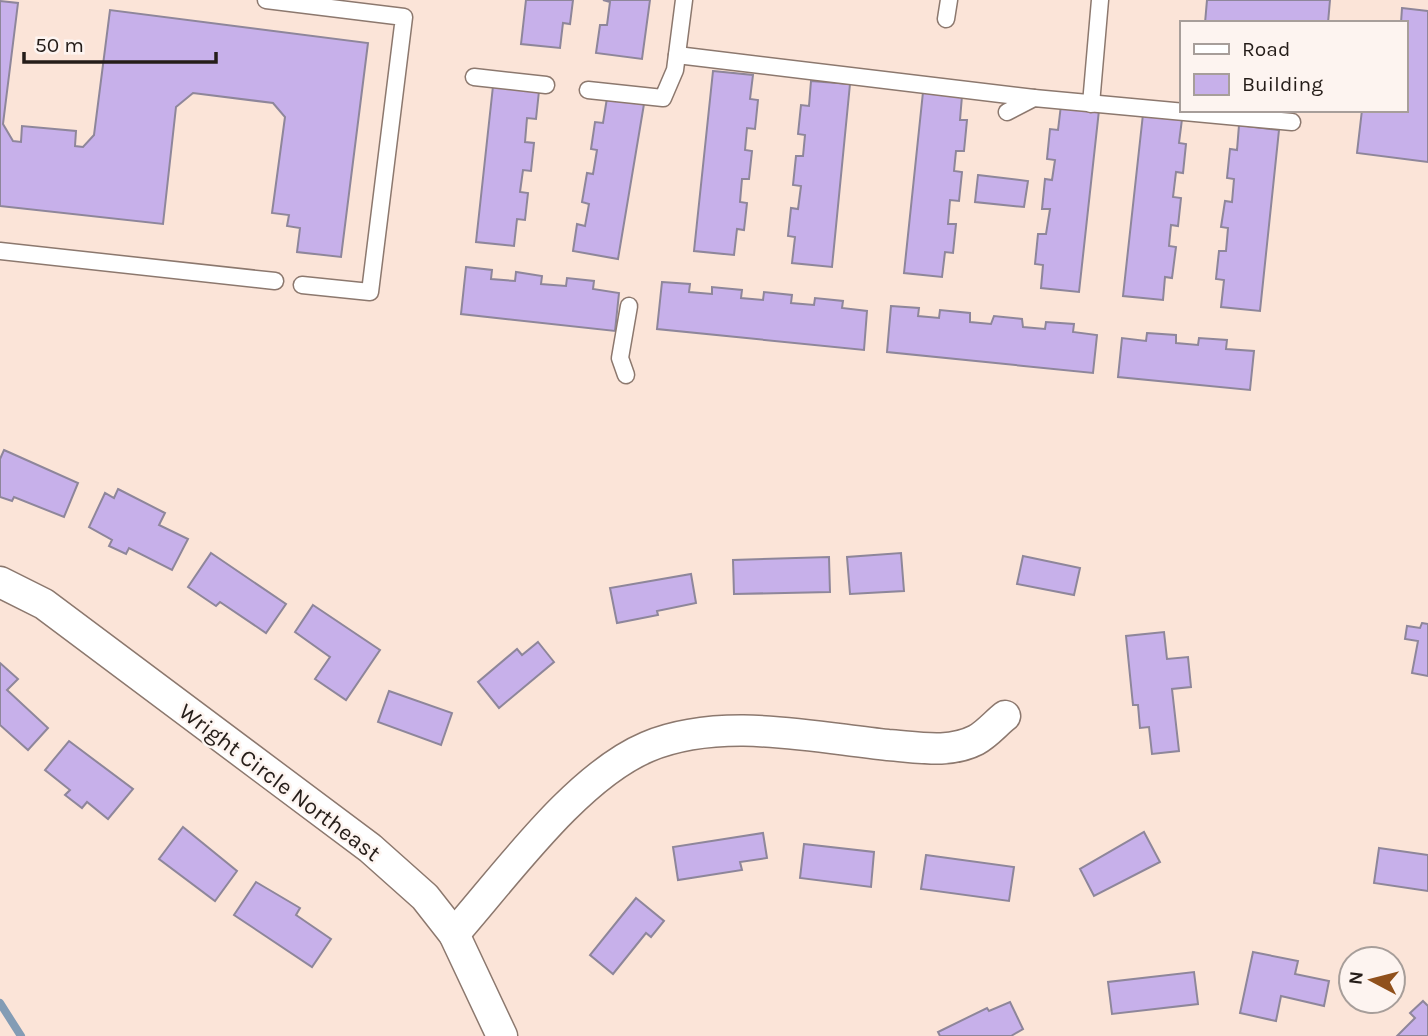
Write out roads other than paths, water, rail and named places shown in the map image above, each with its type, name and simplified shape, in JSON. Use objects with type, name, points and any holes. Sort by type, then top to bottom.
[{"type":"street","name":"Wright Circle Northeast","points":[[0,582],[44,604],[370,848],[425,897],[454,934],[502,1036]]},
{"type":"street","points":[[454,934],[580,792],[615,764],[648,747],[691,734],[735,731],[942,750],[976,740],[1005,716]]},
{"type":"lane","points":[[267,0],[404,17],[370,292],[302,285]]},
{"type":"lane","points":[[588,90],[663,98],[675,71],[684,0]]},
{"type":"lane","points":[[946,19],[949,0]]},
{"type":"lane","points":[[1091,104],[1100,0]]},
{"type":"lane","points":[[677,55],[1034,98],[1180,112]]},
{"type":"lane","points":[[474,77],[546,85]]},
{"type":"lane","points":[[1007,112],[1034,98]]},
{"type":"lane","points":[[1180,112],[1292,122]]},
{"type":"lane","points":[[0,251],[275,281]]},
{"type":"lane","points":[[626,375],[620,358],[629,306]]},
{"type":"waterway","points":[[0,1003],[21,1036]]}]
